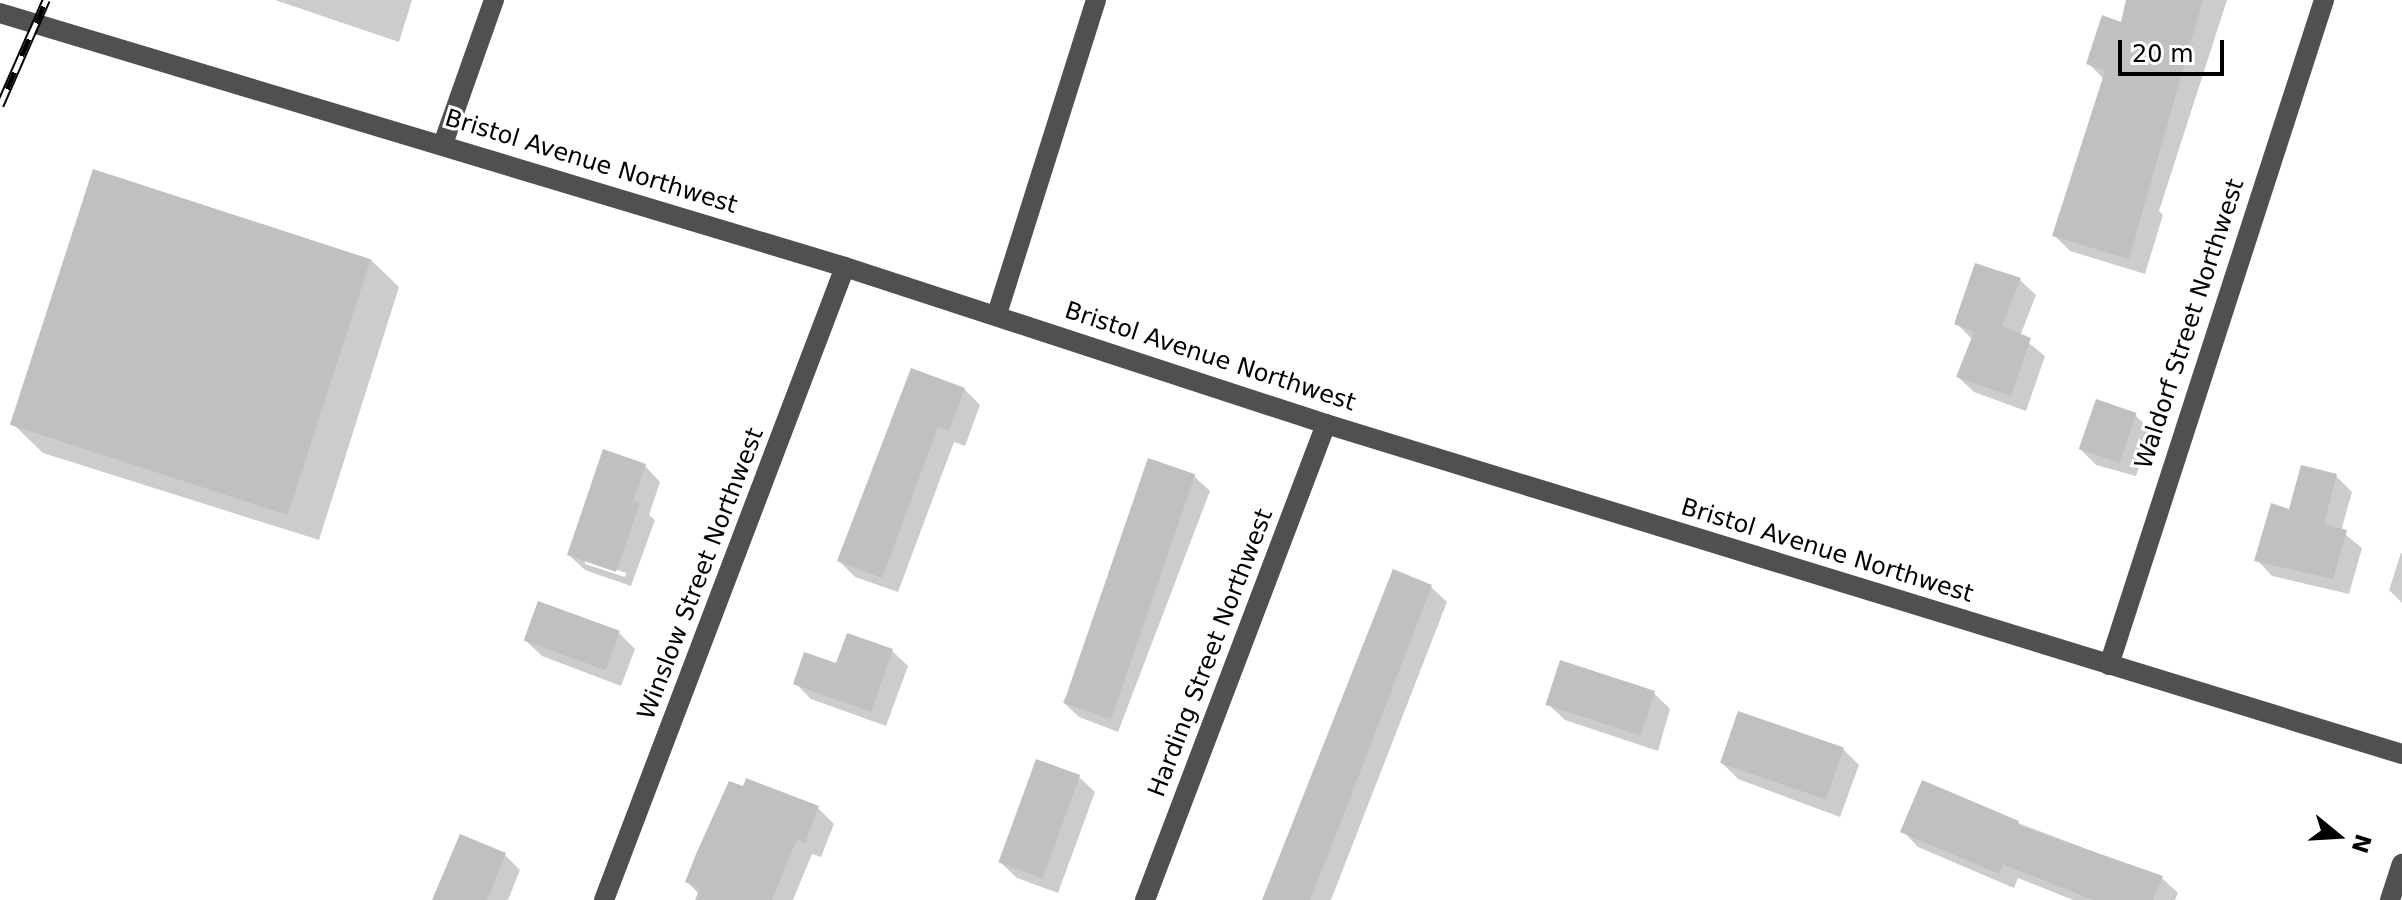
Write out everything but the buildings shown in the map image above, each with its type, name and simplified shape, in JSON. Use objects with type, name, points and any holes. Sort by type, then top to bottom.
[{"type":"street","points":[[443,144],[494,0]]},
{"type":"street","points":[[997,314],[1096,0]]},
{"type":"street","name":"Waldorf Street Northwest","points":[[2109,665],[2324,0]]},
{"type":"street","name":"Bristol Avenue Northwest","points":[[0,13],[845,267],[997,314],[1326,424],[2402,754]]},
{"type":"street","name":"Winslow Street Northwest","points":[[604,900],[845,267]]},
{"type":"street","name":"Harding Street Northwest","points":[[1145,900],[1326,424]]},
{"type":"street","points":[[2390,900],[2402,864]]},
{"type":"railway","points":[[0,105],[46,0]]}]
